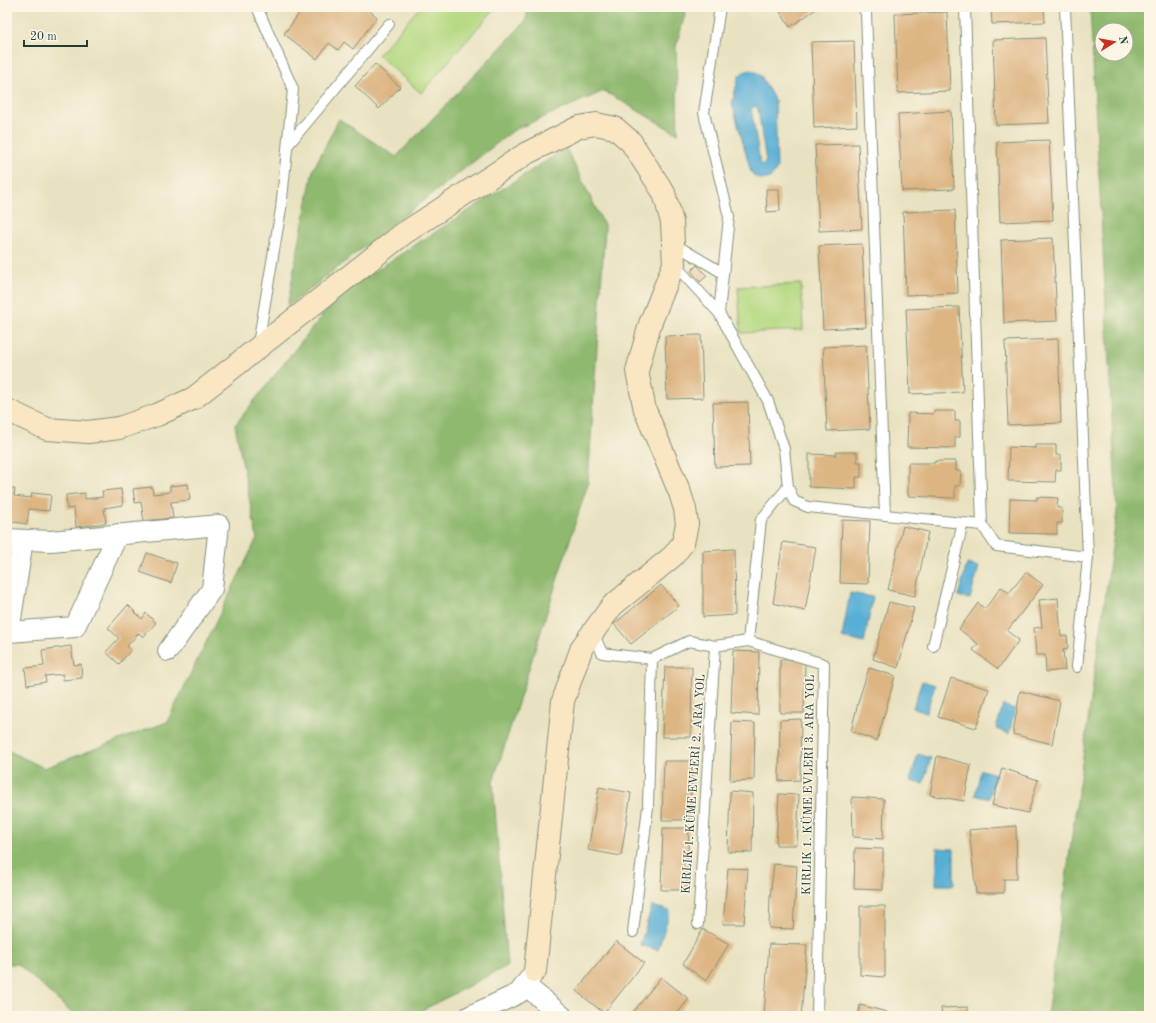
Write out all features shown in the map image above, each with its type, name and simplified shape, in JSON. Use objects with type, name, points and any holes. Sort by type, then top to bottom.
[{"type":"street","points":[[7,410],[47,429],[88,432],[119,428],[157,415],[194,398],[403,234],[527,153],[579,128],[596,124],[615,128],[631,142],[664,193],[672,222],[674,254],[650,324],[637,371],[645,410],[685,508],[687,524],[683,543],[673,556],[612,606],[582,647],[563,701],[530,978],[519,993],[470,1016]]},
{"type":"street","points":[[118,534],[75,627],[9,632],[15,539],[51,541],[118,534],[219,525],[212,589],[168,651]]},
{"type":"street","points":[[530,978],[562,1016]]},
{"type":"lane","points":[[257,7],[293,89],[281,208],[258,348]]},
{"type":"lane","points":[[719,313],[729,217],[704,113],[720,7]]},
{"type":"lane","points":[[862,7],[866,14],[885,515]]},
{"type":"lane","points":[[965,7],[982,525],[996,546],[1088,557]]},
{"type":"lane","points":[[1065,7],[1088,557],[1077,667]]},
{"type":"lane","points":[[288,145],[389,24]]},
{"type":"lane","points":[[674,254],[723,273]]},
{"type":"lane","points":[[674,254],[719,313],[768,401],[784,449],[788,487],[794,501],[808,507],[982,525]]},
{"type":"lane","points":[[748,641],[760,520],[788,487]]},
{"type":"lane","points":[[933,646],[963,523]]},
{"type":"lane","points":[[593,632],[602,653],[652,658],[648,807],[632,932]]},
{"type":"lane","name":"KIRLIK 1. KÜME EVLERİ 3. ARA YOL","points":[[652,658],[689,641],[715,646],[748,641],[824,664],[817,1016]]},
{"type":"lane","name":"KIRLIK 1. KÜME EVLERİ 2. ARA YOL","points":[[698,924],[715,646]]},
{"type":"green space","points":[[420,7],[496,7],[421,93],[378,55]]},
{"type":"green space","points":[[529,7],[687,7],[676,47],[678,134],[604,91],[514,130],[287,307],[313,170],[339,119],[396,157],[525,22]]},
{"type":"green space","points":[[1090,7],[1149,7],[1149,1016],[1047,1016],[1117,512]]},
{"type":"green space","points":[[566,148],[605,227],[588,483],[493,782],[507,966],[411,1016],[75,1016],[18,964],[7,964],[7,750],[44,768],[167,722],[257,538],[235,425],[339,294]]},
{"type":"green space","points":[[801,284],[803,330],[741,333],[738,287]]},
{"type":"water","points":[[750,70],[758,73],[775,101],[777,167],[773,175],[766,179],[758,178],[751,172],[732,103],[739,76]],"holes":[[[755,106],[758,109],[766,162],[762,165],[760,162],[751,109]]]},
{"type":"water","points":[[967,564],[979,567],[970,599],[958,596]]},
{"type":"water","points":[[850,593],[873,597],[864,643],[842,637]]},
{"type":"water","points":[[922,681],[935,685],[926,713],[913,708]]},
{"type":"water","points":[[1003,705],[1015,709],[1009,734],[996,729]]},
{"type":"water","points":[[918,754],[931,758],[923,784],[910,781]]},
{"type":"water","points":[[981,770],[996,774],[989,799],[975,795]]},
{"type":"water","points":[[937,848],[954,849],[954,885],[936,885]]},
{"type":"water","points":[[652,906],[670,911],[658,950],[640,945]]},
{"type":"building","points":[[304,7],[365,7],[377,17],[353,49],[344,42],[338,50],[329,43],[317,59],[284,34]]},
{"type":"building","points":[[777,7],[819,7],[790,27]]},
{"type":"building","points":[[991,7],[1044,7],[1045,22],[992,24]]},
{"type":"building","points":[[947,12],[950,91],[898,93],[895,14]]},
{"type":"building","points":[[1045,38],[1049,123],[996,125],[993,40]]},
{"type":"building","points":[[854,41],[857,126],[814,128],[811,42]]},
{"type":"building","points":[[375,64],[400,87],[379,109],[355,86]]},
{"type":"building","points":[[951,111],[954,189],[902,191],[898,114]]},
{"type":"building","points":[[1049,140],[1053,220],[1000,222],[997,142]]},
{"type":"building","points":[[858,144],[862,229],[819,231],[815,145]]},
{"type":"building","points":[[766,189],[779,189],[780,211],[767,212]]},
{"type":"building","points":[[955,210],[958,293],[906,295],[903,212]]},
{"type":"building","points":[[1053,238],[1057,321],[1004,323],[1001,240]]},
{"type":"building","points":[[862,244],[866,327],[823,329],[819,246]]},
{"type":"building","points":[[697,265],[707,276],[700,282],[691,271]]},
{"type":"building","points":[[959,307],[963,392],[910,394],[906,309]]},
{"type":"building","points":[[701,335],[703,398],[667,399],[665,336]]},
{"type":"building","points":[[1058,339],[1061,423],[1008,425],[1005,341]]},
{"type":"building","points":[[866,345],[870,429],[827,431],[823,347]]},
{"type":"building","points":[[748,402],[750,466],[715,467],[713,403]]},
{"type":"building","points":[[934,411],[955,411],[955,421],[960,421],[960,437],[955,437],[955,448],[907,447],[908,413],[934,414]]},
{"type":"building","points":[[1035,445],[1056,445],[1056,455],[1061,455],[1061,470],[1056,470],[1055,482],[1008,481],[1009,447],[1035,448]]},
{"type":"building","points":[[836,452],[857,452],[857,462],[861,462],[861,477],[856,477],[856,489],[809,487],[809,454],[836,455]]},
{"type":"building","points":[[935,461],[956,461],[956,471],[961,471],[960,486],[955,486],[955,498],[908,496],[908,463],[935,463]]},
{"type":"building","points":[[188,484],[190,500],[171,502],[173,518],[144,521],[141,502],[135,503],[133,489],[152,487],[153,494],[170,492],[170,486]]},
{"type":"building","points":[[7,488],[15,489],[14,496],[31,498],[32,493],[51,495],[49,511],[29,509],[27,524],[7,521]]},
{"type":"building","points":[[121,489],[123,505],[104,508],[106,523],[76,527],[74,508],[67,509],[66,495],[85,493],[85,499],[103,497],[102,491]]},
{"type":"building","points":[[1037,497],[1058,498],[1057,508],[1062,508],[1062,523],[1057,523],[1057,534],[1009,533],[1010,499],[1037,500]]},
{"type":"building","points":[[842,520],[870,521],[868,584],[840,583]]},
{"type":"building","points":[[903,526],[928,532],[915,596],[888,590]]},
{"type":"building","points":[[783,542],[816,547],[805,611],[773,603]]},
{"type":"building","points":[[734,549],[735,615],[703,617],[703,551]]},
{"type":"building","points":[[147,553],[177,563],[171,583],[140,572]]},
{"type":"building","points":[[1026,572],[1043,585],[1007,631],[1019,640],[998,669],[973,650],[978,644],[959,629],[978,603],[985,609],[1001,587],[1009,593]]},
{"type":"building","points":[[661,585],[679,606],[631,644],[614,624]]},
{"type":"building","points":[[1058,598],[1061,636],[1067,636],[1068,649],[1063,650],[1065,670],[1046,672],[1045,655],[1036,655],[1034,628],[1042,627],[1039,600]]},
{"type":"building","points":[[889,602],[914,608],[898,668],[873,659]]},
{"type":"building","points":[[128,605],[142,619],[146,613],[156,623],[143,637],[139,633],[127,646],[131,650],[119,664],[106,652],[119,638],[108,628]]},
{"type":"building","points":[[71,646],[74,665],[81,664],[82,678],[63,680],[63,674],[45,676],[46,682],[27,685],[25,668],[44,666],[42,650]]},
{"type":"building","points":[[733,651],[759,652],[758,715],[731,713]]},
{"type":"building","points":[[780,660],[805,660],[804,713],[780,713]]},
{"type":"building","points":[[665,667],[692,667],[691,737],[662,737]]},
{"type":"building","points":[[869,668],[895,676],[877,741],[851,731]]},
{"type":"building","points":[[951,678],[989,689],[976,728],[938,717]]},
{"type":"building","points":[[1020,691],[1060,701],[1052,744],[1013,734]]},
{"type":"building","points":[[801,719],[800,780],[779,781],[780,720]]},
{"type":"building","points":[[732,722],[755,723],[754,780],[730,781]]},
{"type":"building","points":[[937,756],[971,765],[964,801],[930,795]]},
{"type":"building","points":[[664,761],[692,761],[690,820],[662,820]]},
{"type":"building","points":[[1002,768],[1038,780],[1028,813],[992,805]]},
{"type":"building","points":[[599,787],[631,793],[621,856],[588,850]]},
{"type":"building","points":[[730,791],[753,793],[752,853],[728,852]]},
{"type":"building","points":[[779,794],[799,795],[797,845],[776,845]]},
{"type":"building","points":[[852,797],[884,799],[883,839],[853,837]]},
{"type":"building","points":[[1016,826],[1017,879],[1004,879],[1004,893],[976,893],[969,830]]},
{"type":"building","points":[[663,828],[689,828],[687,890],[661,890]]},
{"type":"building","points":[[855,848],[883,849],[883,890],[854,889]]},
{"type":"building","points":[[774,864],[797,866],[793,929],[769,928],[770,897]]},
{"type":"building","points":[[728,868],[748,869],[744,924],[723,924]]},
{"type":"building","points":[[860,906],[885,906],[885,977],[860,975]]},
{"type":"building","points":[[703,929],[729,944],[706,981],[683,964]]},
{"type":"building","points":[[616,941],[644,963],[604,1013],[576,991]]},
{"type":"building","points":[[769,944],[807,945],[801,1016],[764,1016]]},
{"type":"building","points":[[661,977],[689,999],[675,1016],[630,1016]]},
{"type":"building","points":[[860,1005],[887,1012],[886,1016],[858,1016]]},
{"type":"building","points":[[968,1007],[968,1016],[942,1016],[941,1008]]}]
